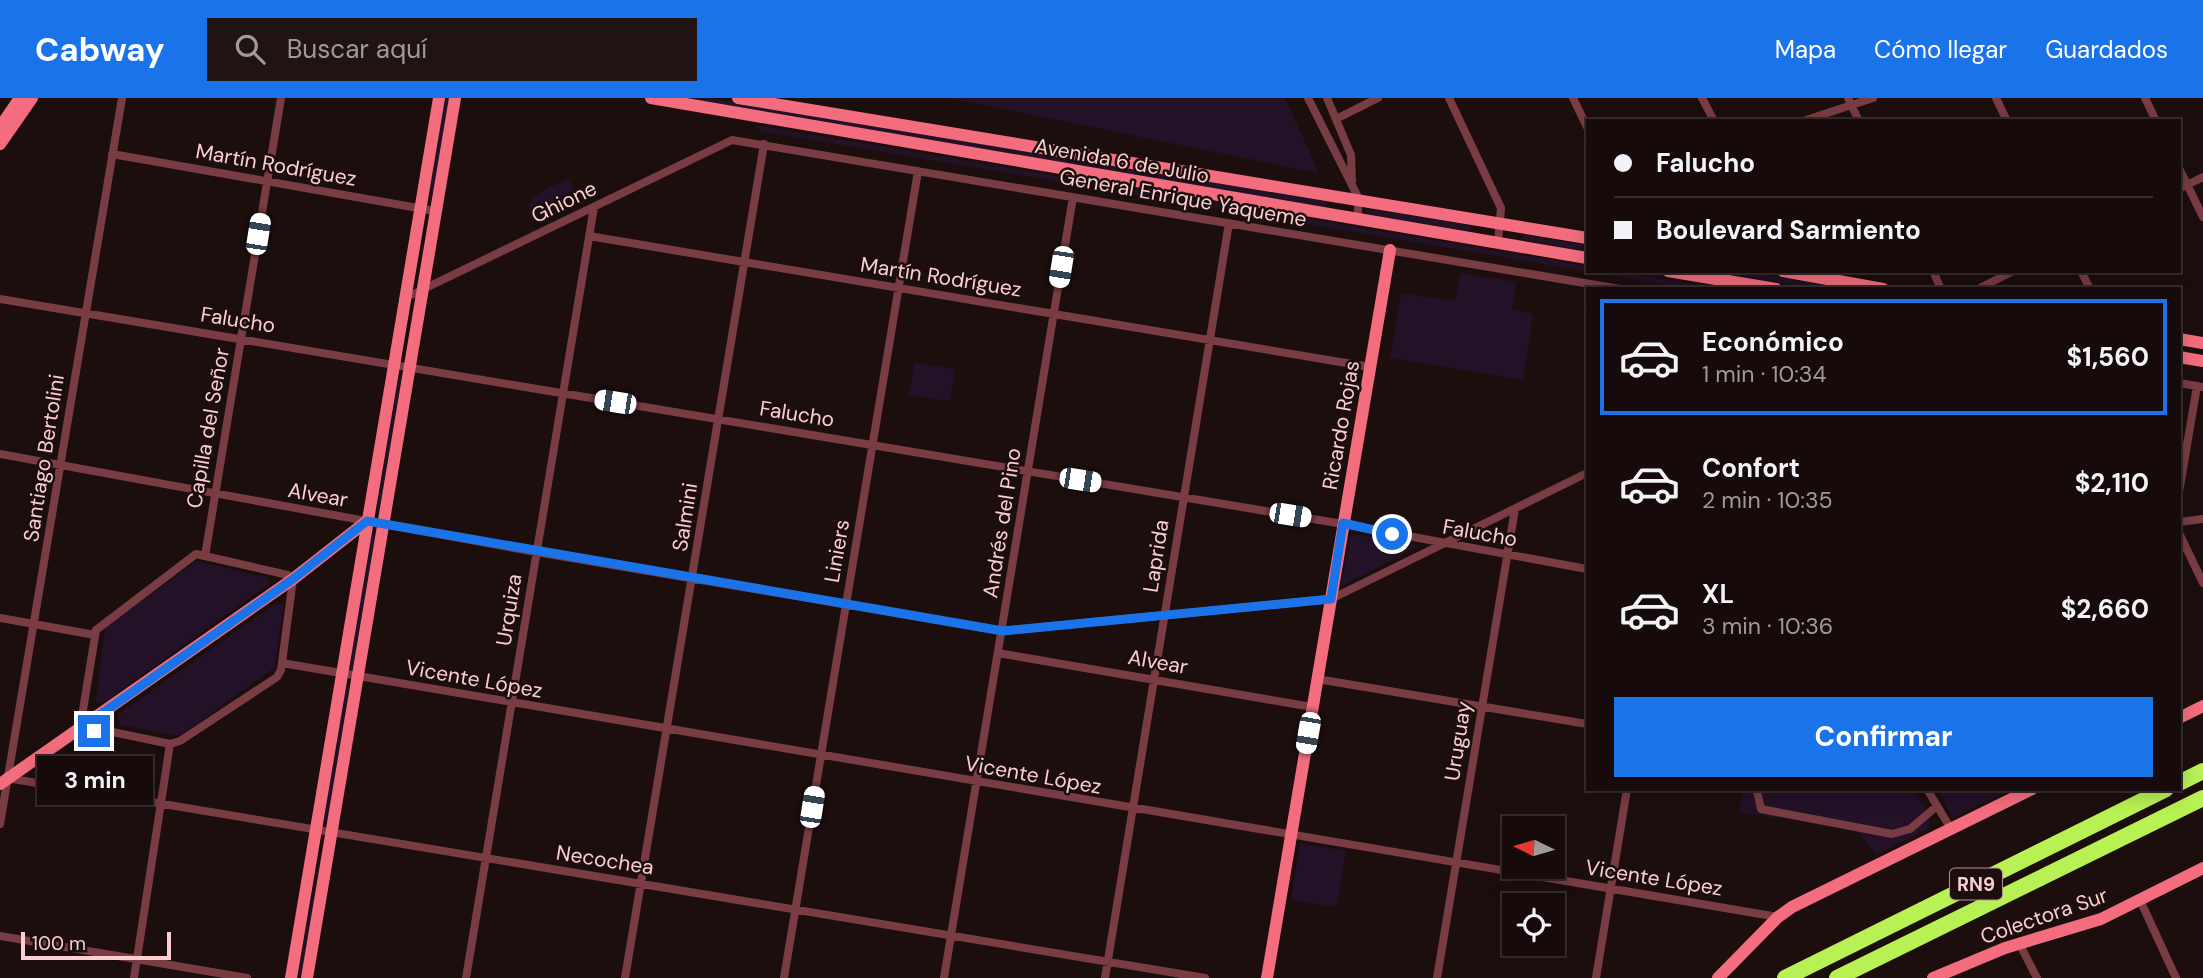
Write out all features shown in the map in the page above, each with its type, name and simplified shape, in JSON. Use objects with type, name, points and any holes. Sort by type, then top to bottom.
[{"type":"highway","points":[[2181,782],[2203,771]]},
{"type":"highway","name":"RN9","points":[[1785,978],[2162,791]]},
{"type":"highway","name":"RN9","points":[[1837,978],[2203,798]]},
{"type":"main road","points":[[0,127],[20,98]]},
{"type":"main road","points":[[0,144],[32,98]]},
{"type":"main road","points":[[291,978],[418,208],[439,98]]},
{"type":"main road","points":[[307,978],[455,98]]},
{"type":"main road","name":"Avenida 6 de Julio","points":[[651,98],[1586,258]]},
{"type":"main road","name":"Avenida 6 de Julio","points":[[738,98],[1356,193],[1502,224],[1586,238]]},
{"type":"main road","name":"Ricardo Rojas","points":[[1345,524],[1391,250]]},
{"type":"main road","name":"Ricardo Rojas","points":[[1269,978],[1391,250]]},
{"type":"main road","points":[[1680,273],[1764,287]]},
{"type":"main road","points":[[1794,273],[1872,287]]},
{"type":"main road","points":[[2181,339],[2203,343]]},
{"type":"main road","points":[[2181,357],[2203,361]]},
{"type":"main road","points":[[3,780],[293,579],[367,521]]},
{"type":"main road","name":"Ricardo Rojas","points":[[1293,836],[1312,707],[1319,679]]},
{"type":"main road","points":[[2181,717],[2203,705]]},
{"type":"main road","points":[[1718,978],[1778,917],[1812,896],[2028,791]]},
{"type":"main road","name":"Colectora Sur","points":[[1933,978],[2019,943],[2073,929],[2140,900],[2203,868]]},
{"type":"street","name":"Santiago Bertolini","points":[[0,824],[3,780],[61,464],[121,98]]},
{"type":"street","name":"Capilla del Señor","points":[[205,556],[281,98]]},
{"type":"street","points":[[1308,98],[1356,193]]},
{"type":"street","points":[[1327,98],[1338,118],[1351,155],[1357,219]]},
{"type":"street","points":[[1338,118],[1378,98]]},
{"type":"street","points":[[1449,98],[1501,208],[1502,224],[1498,242]]},
{"type":"street","points":[[1573,98],[1586,125]]},
{"type":"street","points":[[1702,98],[1713,119]]},
{"type":"street","points":[[1807,119],[1850,101],[1873,98]]},
{"type":"street","points":[[1996,98],[2006,119]]},
{"type":"street","points":[[2145,98],[2155,119]]},
{"type":"street","points":[[1850,101],[1859,119]]},
{"type":"street","name":"General Enrique Yaqueme","points":[[741,141],[1608,287]]},
{"type":"street","name":"Ghione","points":[[403,299],[724,142],[741,141]]},
{"type":"street","name":"Salmini","points":[[625,978],[764,144]]},
{"type":"street","name":"Martín Rodríguez","points":[[112,154],[435,211]]},
{"type":"street","name":"Liniers","points":[[784,978],[918,171]]},
{"type":"street","points":[[2203,177],[2183,187],[2203,217]]},
{"type":"street","name":"Andrés del Pino","points":[[944,978],[1073,197]]},
{"type":"street","name":"Urquiza","points":[[466,978],[594,207]]},
{"type":"street","name":"Laprida","points":[[1105,978],[1229,223]]},
{"type":"street","name":"Martín Rodríguez","points":[[589,236],[1370,367]]},
{"type":"street","points":[[1982,287],[2009,273]]},
{"type":"street","name":"Falucho","points":[[0,299],[1345,524],[1439,544],[1586,569]]},
{"type":"street","points":[[2181,383],[2200,387],[2181,482]]},
{"type":"street","name":"Alvear","points":[[0,454],[382,525],[1003,631],[1333,597]]},
{"type":"street","points":[[1333,597],[1586,474]]},
{"type":"street","name":"Uruguay","points":[[1437,978],[1515,509]]},
{"type":"street","points":[[2181,522],[2203,519]]},
{"type":"street","points":[[2181,537],[2203,583]]},
{"type":"street","points":[[192,556],[205,556],[288,575],[293,579],[282,663],[277,677],[180,741],[170,744],[84,726],[82,716],[95,635],[100,625],[192,556]]},
{"type":"street","points":[[0,618],[95,635]]},
{"type":"street","name":"Alvear","points":[[998,653],[1312,707]]},
{"type":"street","name":"Vicente López","points":[[282,663],[1778,917]]},
{"type":"street","points":[[1319,679],[1586,724]]},
{"type":"street","points":[[134,978],[170,744]]},
{"type":"street","name":"Necochea","points":[[3,780],[162,804],[1205,978]]},
{"type":"street","points":[[1596,978],[1627,791]]},
{"type":"street","points":[[1757,791],[1761,809],[1892,834],[1910,829],[1937,806]]},
{"type":"street","points":[[1928,791],[1951,829]]},
{"type":"street","points":[[2140,900],[2176,978]]},
{"type":"street","points":[[0,936],[247,978]]},
{"type":"street","points":[[2019,943],[2037,978]]},
{"type":"shaded area","points":[[444,98],[450,98],[432,197],[429,199]]},
{"type":"shaded area","points":[[683,98],[710,98],[1326,201],[1328,204],[1325,207]]},
{"type":"shaded area","points":[[948,98],[1285,98],[1319,173]]},
{"type":"shaded area","points":[[762,126],[1586,266],[1586,271],[761,131],[755,127]]},
{"type":"shaded area","points":[[568,179],[579,202],[537,223],[530,219],[529,210],[535,198],[546,189]]},
{"type":"shaded area","points":[[1368,209],[1469,225],[1471,229],[1468,231],[1368,214],[1365,211]]},
{"type":"shaded area","points":[[1525,235],[1586,246],[1586,251],[1524,240],[1522,237]]},
{"type":"shaded area","points":[[1460,273],[1516,282],[1512,310],[1533,314],[1523,380],[1390,358],[1401,293],[1455,301]]},
{"type":"shaded area","points":[[1596,273],[1629,273],[1710,287],[1678,287]]},
{"type":"shaded area","points":[[1721,273],[1753,273],[1836,287],[1804,287]]},
{"type":"shaded area","points":[[914,363],[955,369],[950,401],[909,395]]},
{"type":"shaded area","points":[[400,373],[402,376],[380,509],[377,511]]},
{"type":"shaded area","points":[[1351,534],[1419,546],[1341,586]]},
{"type":"shaded area","points":[[371,535],[375,538],[352,672],[349,672]]},
{"type":"shaded area","points":[[197,561],[268,578],[269,584],[106,701],[96,703],[105,627]]},
{"type":"shaded area","points":[[275,604],[284,605],[274,668],[180,736],[120,725],[117,716],[120,713]]},
{"type":"shaded area","points":[[349,685],[326,822],[324,819],[346,687]]},
{"type":"shaded area","points":[[1743,791],[1914,791],[1929,815],[1929,828],[1876,855],[1856,830],[1739,812]]},
{"type":"shaded area","points":[[1939,791],[2009,791],[1952,818]]},
{"type":"shaded area","points":[[323,840],[302,977],[300,977],[298,975]]},
{"type":"shaded area","points":[[1300,843],[1346,851],[1337,907],[1291,900]]},
{"type":"route","points":[[94,731],[84,726],[293,579],[367,521],[1003,631],[1165,613],[1331,599],[1343,523],[1392,534]]}]
